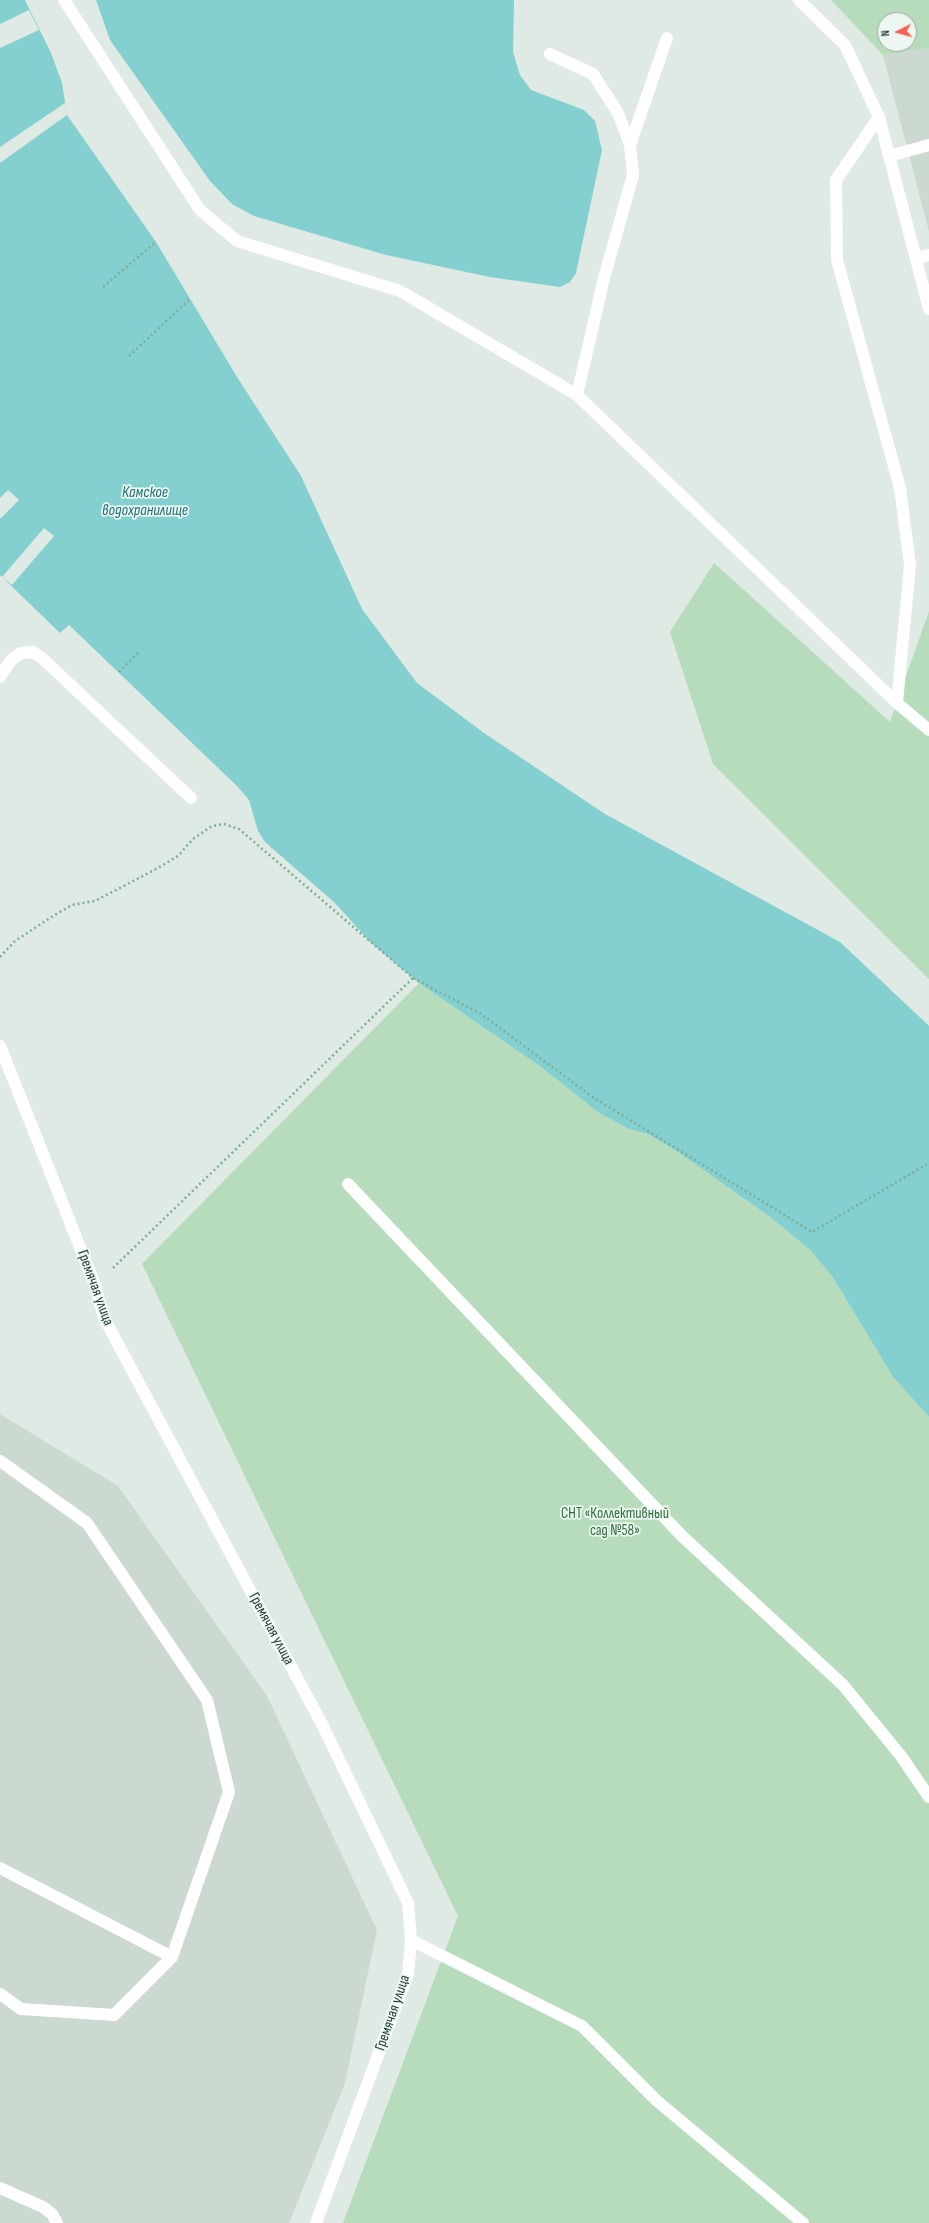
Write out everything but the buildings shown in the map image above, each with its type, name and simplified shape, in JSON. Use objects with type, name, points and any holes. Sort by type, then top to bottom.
[{"type":"lane","points":[[64,0],[200,210],[236,241],[400,291],[577,395],[897,703],[929,730]]},
{"type":"lane","points":[[799,0],[845,45],[879,118],[929,309]]},
{"type":"lane","points":[[630,145],[667,38]]},
{"type":"lane","points":[[550,54],[593,74],[618,113],[630,145],[633,175],[604,278],[577,395]]},
{"type":"lane","points":[[879,118],[836,180],[837,260],[900,488],[910,565],[897,703]]},
{"type":"lane","points":[[889,156],[929,145]]},
{"type":"lane","points":[[916,258],[929,255]]},
{"type":"lane","points":[[0,677],[11,660],[21,654],[33,652],[42,658],[191,798]]},
{"type":"lane","name":"Гремячая улица","points":[[0,1046],[95,1285],[104,1318],[323,1726],[408,1903],[411,1940],[408,1974],[395,2014],[316,2223]]},
{"type":"lane","points":[[348,1184],[682,1536],[843,1685],[901,1756],[929,1797]]},
{"type":"lane","points":[[0,1461],[87,1523],[206,1700],[229,1792],[172,1957],[114,2015],[21,2009],[0,1994]]},
{"type":"lane","points":[[0,1868],[172,1957]]},
{"type":"lane","points":[[411,1940],[582,2026],[656,2100],[803,2223]]},
{"type":"lane","points":[[0,2188],[43,2207],[52,2214],[57,2223]]},
{"type":"path","points":[[103,287],[156,242]]},
{"type":"path","points":[[129,356],[190,299]]},
{"type":"path","points":[[119,672],[139,652]]},
{"type":"path","points":[[0,957],[15,941],[53,916],[72,905],[94,901],[158,868],[178,856],[193,839],[212,826],[224,824],[239,829],[413,978],[481,1014],[591,1096],[812,1232],[929,1163]]},
{"type":"path","points":[[95,1285],[413,978]]},
{"type":"shaded area","points":[[929,48],[929,232],[883,55],[903,52],[917,52],[917,50]]},
{"type":"shaded area","points":[[0,1414],[118,1486],[267,1696],[377,1930],[345,2083],[289,2223],[0,2223]]},
{"type":"green space","points":[[831,0],[929,0],[929,48],[917,50],[917,12],[877,12],[877,49]]},
{"type":"green space","points":[[880,52],[903,52],[883,55]]},
{"type":"green space","points":[[714,563],[890,722],[929,611],[929,979],[713,764],[670,632]]},
{"type":"green space","name":"СНТ «Коллективный сад №58»","points":[[419,983],[541,1067],[599,1113],[629,1129],[648,1134],[681,1154],[770,1217],[810,1250],[832,1276],[893,1377],[929,1417],[929,2223],[343,2223],[458,1916],[142,1264]]},
{"type":"water","name":"Камское водохранилище","points":[[0,0],[25,0],[51,53],[62,83],[67,115],[156,242],[237,377],[301,476],[362,609],[417,683],[484,733],[605,814],[840,942],[929,1026],[929,1417],[893,1377],[832,1276],[810,1250],[770,1217],[681,1154],[648,1134],[629,1129],[599,1113],[541,1067],[419,983],[370,942],[335,903],[265,842],[258,831],[249,800],[238,787],[69,625],[60,633],[0,575]]},
{"type":"water","points":[[96,0],[514,0],[513,52],[520,75],[531,90],[584,110],[595,121],[602,150],[576,273],[570,282],[560,287],[490,277],[386,255],[254,216],[232,204],[210,181],[110,40]]},
{"type":"pier","points":[[29,10],[39,30],[0,48],[0,24]]},
{"type":"pier","points":[[65,103],[67,115],[0,163],[0,147]]},
{"type":"pier","points":[[8,490],[19,500],[0,519],[0,498]]},
{"type":"pier","points":[[44,528],[54,536],[12,585],[2,577]]}]
